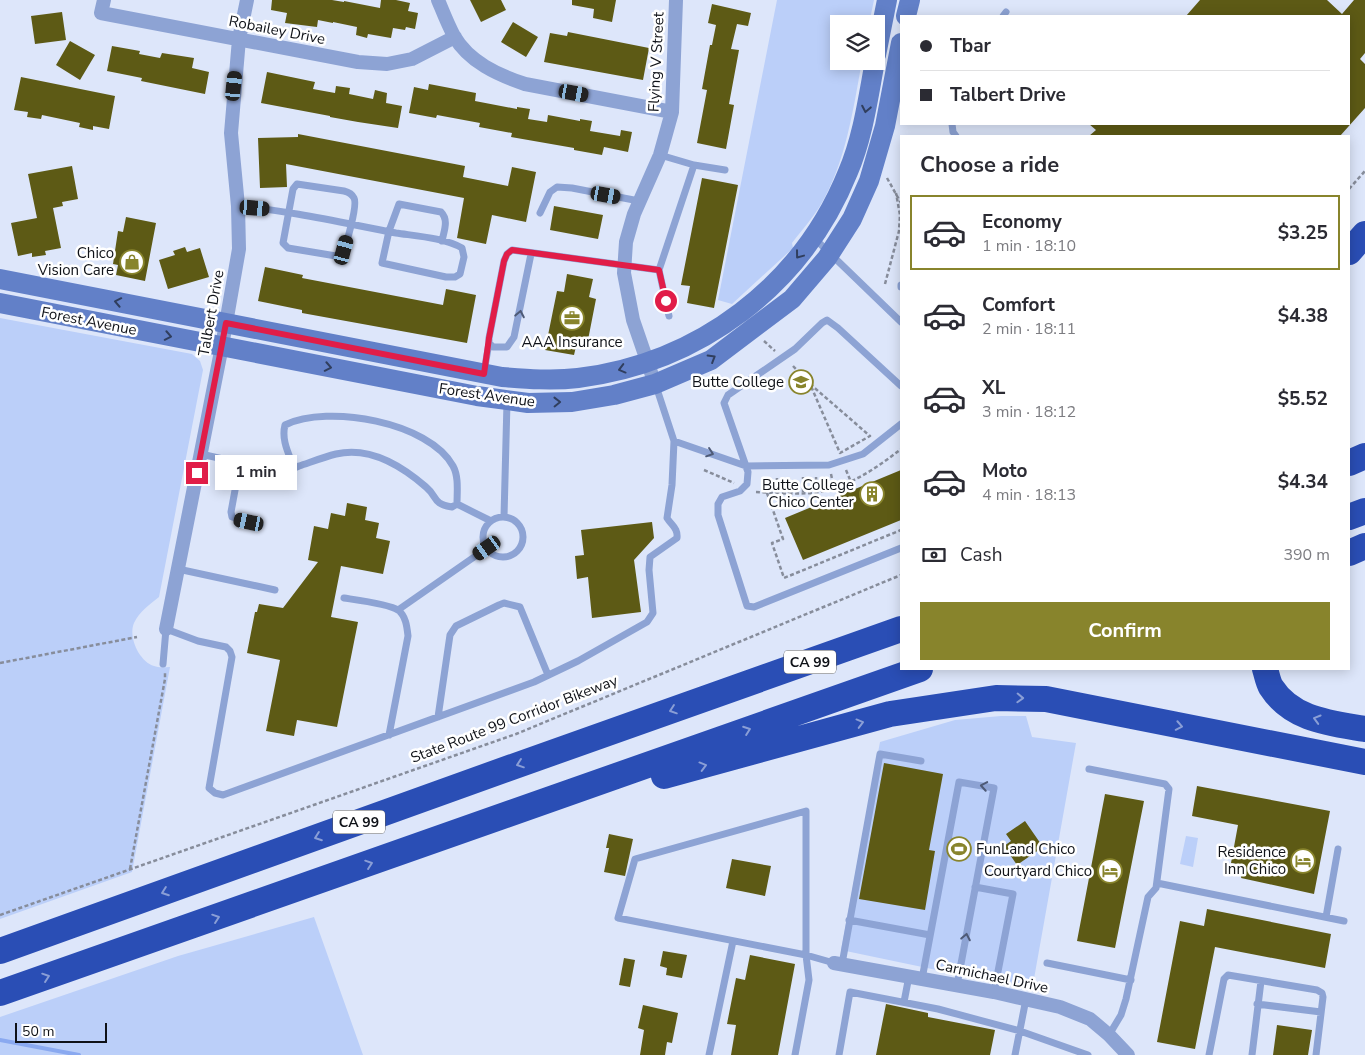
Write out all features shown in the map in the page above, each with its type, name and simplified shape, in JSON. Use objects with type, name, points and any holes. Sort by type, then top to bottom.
[{"type":"highway","points":[[1350,251],[1365,234]]},
{"type":"highway","points":[[1350,463],[1365,456]]},
{"type":"highway","points":[[1350,471],[1365,466]]},
{"type":"highway","points":[[1350,517],[1365,511]]},
{"type":"highway","points":[[1350,554],[1365,546]]},
{"type":"highway","points":[[719,694],[828,642],[900,611]]},
{"type":"highway","name":"CA 99","points":[[0,952],[900,630]]},
{"type":"highway","points":[[0,993],[917,670]]},
{"type":"highway","points":[[1264,670],[1271,687],[1290,708],[1316,720],[1365,729]]},
{"type":"highway","points":[[553,799],[600,794],[890,714],[996,698],[1046,699],[1365,762]]},
{"type":"street","name":"Robailey Drive","points":[[104,0],[102,13],[358,62],[387,64],[412,59],[455,37]]},
{"type":"street","name":"Talbert Drive","points":[[166,629],[222,346],[239,249],[238,206],[231,133],[239,39],[247,0]]},
{"type":"street","points":[[438,0],[455,37],[468,54],[485,67],[503,77],[525,84],[672,112]]},
{"type":"street","name":"Flying V Street","points":[[655,384],[632,320],[624,266],[626,242],[634,214],[660,155],[672,112],[676,0]]},
{"type":"street","points":[[884,15],[887,0]]},
{"type":"street","points":[[906,15],[910,0]]},
{"type":"street","name":"Forest Avenue","points":[[0,303],[478,396],[528,403],[572,402],[614,395],[655,384],[710,360],[792,299],[830,253],[852,219],[869,181],[885,126],[900,49]]},
{"type":"street","name":"Forest Avenue","points":[[0,279],[484,374],[536,380],[577,378],[615,371],[647,363],[688,346],[722,328],[755,303],[796,260],[827,218],[849,171],[863,125],[873,70]]},
{"type":"street","name":"Carmichael Drive","points":[[838,963],[994,992],[1060,1007],[1090,1019],[1128,1055]]},
{"type":"lane","points":[[660,155],[694,165],[725,170]]},
{"type":"lane","points":[[669,316],[659,270],[694,165]]},
{"type":"lane","points":[[297,184],[349,193],[355,202],[351,224],[342,255],[336,256],[288,248],[283,243],[293,189],[297,184]]},
{"type":"lane","points":[[540,213],[550,192],[557,187],[572,188],[639,201]]},
{"type":"lane","points":[[238,206],[288,213],[389,231],[456,244],[462,248],[464,257],[460,274],[455,277],[446,277],[382,263],[389,231],[399,204],[441,212],[446,220],[442,241]]},
{"type":"lane","points":[[813,237],[900,321]]},
{"type":"lane","points":[[484,374],[504,261],[507,254],[512,250],[659,270]]},
{"type":"lane","points":[[489,343],[493,347],[503,348],[507,347],[514,338],[531,254]]},
{"type":"lane","points":[[900,385],[838,328],[827,320],[822,323],[795,349],[728,395],[724,403],[748,472],[747,484],[740,491],[722,497],[718,504],[718,515],[747,606],[754,608],[900,548]]},
{"type":"lane","points":[[163,664],[166,629],[198,641],[226,647],[230,651],[232,657],[209,788],[215,793],[223,795],[548,675],[578,661],[647,622],[653,613],[649,570],[650,556],[673,542],[677,532],[667,518],[672,485],[674,441],[655,384]]},
{"type":"lane","points":[[504,517],[507,400]]},
{"type":"lane","points":[[294,468],[284,440],[285,425],[316,417],[343,415],[385,422],[402,427],[441,451],[453,466],[457,476],[457,504]]},
{"type":"lane","points":[[674,441],[746,466],[829,465],[863,454],[900,425]]},
{"type":"lane","points":[[201,454],[276,471],[287,471],[337,454],[366,454],[395,463],[429,489],[435,500],[445,506],[452,507],[457,504]]},
{"type":"lane","points":[[240,463],[231,512],[232,517],[260,524]]},
{"type":"lane","points":[[457,504],[491,521]]},
{"type":"lane","points":[[504,517],[516,522],[523,532],[522,545],[512,555],[506,557],[494,554],[487,548],[484,538],[484,532],[491,521],[504,517]]},
{"type":"lane","points":[[398,610],[487,548]]},
{"type":"lane","points":[[178,570],[275,590]]},
{"type":"lane","points":[[344,598],[398,610],[405,619],[408,636],[389,735]]},
{"type":"lane","points":[[438,717],[450,635],[456,626],[504,603],[520,607],[548,675]]},
{"type":"lane","points":[[795,1055],[809,980],[806,955],[806,811],[635,859],[618,918],[806,955],[838,963],[849,920],[880,754],[921,761]]},
{"type":"lane","points":[[1089,769],[1165,784],[1169,789],[1156,888],[1148,897],[1124,1008],[1109,1035]]},
{"type":"lane","points":[[904,1002],[930,935],[959,782],[994,788],[957,985]]},
{"type":"lane","points":[[1326,917],[1338,849]]},
{"type":"lane","points":[[1157,883],[1344,921]]},
{"type":"lane","points":[[976,887],[1013,894],[994,992]]},
{"type":"lane","points":[[849,920],[930,935]]},
{"type":"lane","points":[[709,1055],[732,941]]},
{"type":"lane","points":[[1047,963],[1131,980]]},
{"type":"lane","points":[[1209,1055],[1224,979],[1228,975],[1317,990],[1322,993],[1316,1055]]},
{"type":"lane","points":[[1252,1055],[1261,981]]},
{"type":"lane","points":[[839,1055],[850,992],[938,1009],[1020,1031],[1087,1053],[1088,1055]]},
{"type":"lane","points":[[1015,1055],[1026,999]]},
{"type":"lane","points":[[1257,1004],[1321,1012]]},
{"type":"path","points":[[1350,188],[1365,171]]},
{"type":"path","points":[[887,178],[900,201]]},
{"type":"path","points":[[885,284],[899,230],[900,215],[896,193]]},
{"type":"path","points":[[764,342],[778,353]]},
{"type":"path","points":[[793,366],[810,384],[870,436],[840,453],[810,384]]},
{"type":"path","points":[[756,492],[818,492],[834,488],[851,482],[875,468],[900,450]]},
{"type":"path","points":[[704,470],[736,484]]},
{"type":"path","points":[[846,470],[851,482]]},
{"type":"path","points":[[831,474],[834,488]]},
{"type":"path","points":[[803,477],[803,492]]},
{"type":"path","points":[[816,477],[818,492]]},
{"type":"path","points":[[776,492],[777,478]]},
{"type":"path","points":[[789,478],[789,493]]},
{"type":"path","points":[[767,493],[782,539],[772,543],[784,578],[900,530]]},
{"type":"path","name":"State Route 99 Corridor Bikeway","points":[[0,915],[516,734],[900,575]]},
{"type":"path","points":[[0,663],[137,637]]},
{"type":"path","points":[[130,869],[165,679],[163,664]]},
{"type":"shaded area","points":[[777,0],[874,0],[871,15],[830,15],[830,70],[860,70],[847,135],[829,189],[817,211],[792,243],[793,248],[732,304],[718,300]]},
{"type":"shaded area","points":[[0,318],[192,354],[200,361],[203,370],[159,597],[139,615],[134,623],[132,635],[139,654],[144,659],[156,667],[170,667],[132,872],[0,919]]},
{"type":"shaded area","name":"FunLand Chico","points":[[1026,716],[1032,737],[1076,743],[1032,990],[841,950],[880,742],[955,720]]},
{"type":"shaded area","points":[[1186,836],[1198,838],[1193,867],[1180,864]]},
{"type":"shaded area","points":[[314,917],[363,1055],[0,1055],[0,1017],[178,956]]},
{"type":"building","points":[[272,0],[332,0],[380,8],[381,0],[396,0],[410,3],[408,11],[418,13],[415,29],[406,27],[405,30],[393,28],[391,38],[368,34],[367,38],[356,35],[357,27],[333,22],[318,20],[317,27],[285,23],[287,13],[271,10]]},
{"type":"building","points":[[470,0],[501,0],[506,10],[481,22]]},
{"type":"building","points":[[572,0],[616,0],[612,22],[593,18],[594,9],[572,5]]},
{"type":"building","points":[[1200,0],[1327,0],[1342,14],[1354,0],[1365,0],[1365,53],[1360,59],[1365,64],[1365,108],[1350,125],[1350,15],[1187,15]]},
{"type":"building","points":[[712,4],[751,13],[748,26],[737,24],[731,49],[739,50],[729,104],[734,105],[726,149],[697,143],[707,90],[702,89],[710,45],[712,45],[716,25],[708,23]]},
{"type":"building","points":[[62,12],[66,40],[35,44],[31,16]]},
{"type":"building","points":[[513,22],[538,37],[526,57],[501,42]]},
{"type":"building","points":[[568,32],[649,48],[643,80],[544,62],[550,33],[567,36]]},
{"type":"building","points":[[70,41],[95,55],[80,80],[56,65]]},
{"type":"building","points":[[112,46],[140,51],[139,54],[160,58],[162,53],[194,58],[192,68],[209,72],[205,94],[141,81],[142,78],[107,71]]},
{"type":"building","points":[[267,72],[315,82],[313,89],[335,93],[336,86],[350,88],[349,94],[373,99],[375,90],[387,93],[386,103],[402,106],[398,128],[261,103]]},
{"type":"building","points":[[21,77],[115,96],[109,129],[93,126],[93,130],[79,127],[80,123],[42,115],[41,119],[27,117],[28,112],[14,110]]},
{"type":"building","points":[[429,84],[476,93],[475,101],[517,109],[517,107],[530,109],[528,119],[547,122],[548,115],[580,121],[580,119],[592,121],[590,131],[620,136],[621,130],[632,132],[628,152],[604,147],[602,155],[511,137],[512,133],[479,127],[480,123],[437,115],[436,118],[409,113],[414,87],[428,90]]},
{"type":"building","points":[[1090,125],[1350,125],[1341,135],[1090,135],[1096,130]]},
{"type":"building","points":[[298,134],[465,166],[463,177],[508,186],[512,167],[536,172],[526,222],[492,215],[486,244],[457,238],[464,198],[286,164],[287,187],[260,188],[258,138],[298,137]]},
{"type":"building","points":[[72,166],[78,199],[62,202],[63,206],[53,208],[61,248],[45,251],[46,255],[32,257],[32,253],[18,256],[11,223],[37,218],[28,174]]},
{"type":"building","points":[[702,178],[738,185],[714,308],[687,303],[690,286],[681,285]]},
{"type":"building","points":[[554,206],[603,215],[598,239],[550,230]]},
{"type":"building","points":[[126,217],[156,223],[145,281],[116,275],[118,265],[113,264],[118,231],[123,232]]},
{"type":"building","points":[[185,247],[187,252],[200,248],[209,277],[168,289],[159,260],[175,255],[173,251]]},
{"type":"building","points":[[265,267],[303,275],[302,278],[443,305],[446,289],[476,295],[467,343],[302,313],[302,310],[258,301]]},
{"type":"building","name":"AAA Insurance","points":[[567,274],[593,279],[589,297],[596,299],[588,340],[578,338],[574,355],[545,350],[557,291],[564,292]]},
{"type":"building","name":"Butte College Chico Center","points":[[900,470],[900,520],[803,560],[785,518]]},
{"type":"building","points":[[347,503],[367,507],[365,520],[379,523],[376,538],[390,541],[383,574],[341,566],[331,617],[358,622],[337,727],[297,720],[294,736],[266,731],[280,660],[247,653],[255,612],[257,612],[259,604],[283,608],[318,562],[308,560],[314,526],[328,529],[331,513],[345,516]]},
{"type":"building","points":[[652,522],[654,538],[634,560],[641,612],[592,618],[588,577],[577,579],[575,556],[584,555],[581,530]]},
{"type":"building","points":[[884,763],[943,774],[929,850],[935,851],[925,910],[859,899]]},
{"type":"building","name":"Residence Inn Chico","points":[[1197,786],[1330,811],[1314,894],[1241,878],[1244,865],[1231,863],[1238,825],[1192,816]]},
{"type":"building","name":"Courtyard Chico","points":[[1105,794],[1144,801],[1115,948],[1077,941]]},
{"type":"building","points":[[1025,821],[1043,847],[1017,865],[1004,846],[1011,841],[1006,834]]},
{"type":"building","points":[[609,834],[633,839],[625,876],[604,872],[609,848],[606,848]]},
{"type":"building","points":[[732,859],[771,866],[765,896],[726,888]]},
{"type":"building","points":[[1207,909],[1331,934],[1325,968],[1215,947],[1195,1049],[1157,1042],[1180,921],[1204,926]]},
{"type":"building","points":[[663,951],[687,955],[682,978],[666,975],[667,968],[660,966]]},
{"type":"building","points":[[750,955],[795,964],[778,1055],[731,1055],[736,1025],[727,1024],[736,978],[745,980]]},
{"type":"building","points":[[624,958],[635,960],[630,987],[619,985]]},
{"type":"building","points":[[886,1004],[928,1013],[928,1017],[995,1030],[990,1055],[876,1055]]},
{"type":"building","points":[[643,1005],[678,1013],[672,1043],[667,1042],[665,1055],[640,1055],[644,1030],[638,1028]]},
{"type":"building","points":[[1277,1025],[1312,1030],[1308,1055],[1273,1055]]},
{"type":"waterway","points":[[0,1040],[79,1055]]},
{"type":"place","name":"Chico Vision Care","points":[[132,262]]},
{"type":"place","name":"AAA Insurance","points":[[572,318]]},
{"type":"place","name":"Butte College","points":[[801,382]]},
{"type":"place","name":"Butte College Chico Center","points":[[872,494]]},
{"type":"place","name":"FunLand Chico","points":[[959,849]]},
{"type":"place","name":"Residence Inn Chico","points":[[1303,861]]},
{"type":"place","name":"Courtyard Chico","points":[[1110,871]]},
{"type":"route","points":[[197,473],[226,323],[484,374],[504,261],[507,254],[512,250],[659,270],[666,301]]}]
